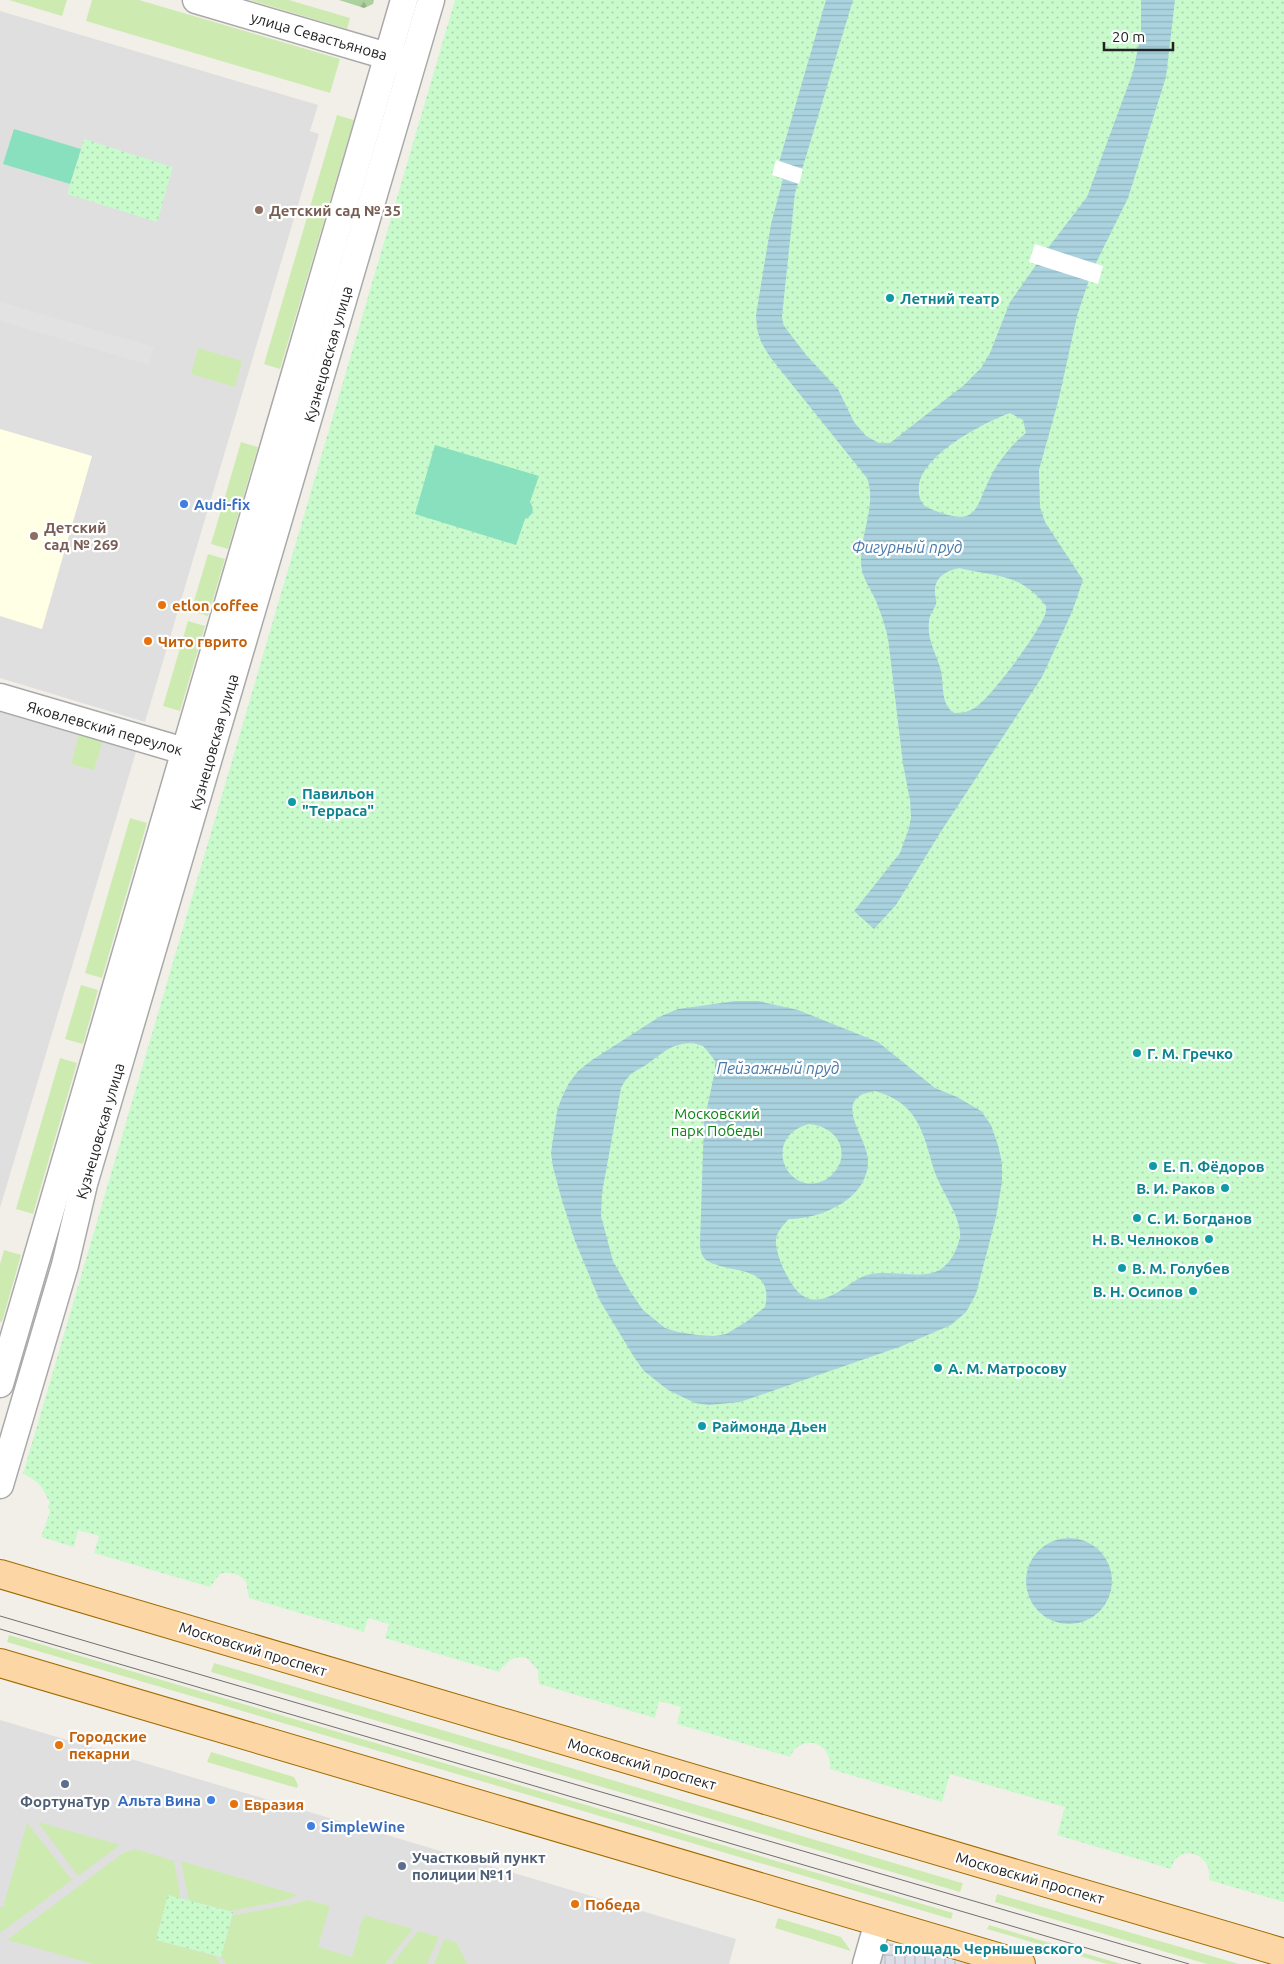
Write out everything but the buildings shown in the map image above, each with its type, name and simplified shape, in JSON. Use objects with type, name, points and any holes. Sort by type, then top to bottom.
[{"type":"main road","name":"Московский проспект","points":[[0,1574],[1284,1952]]},
{"type":"main road","points":[[0,1663],[1021,1964]]},
{"type":"street","name":"улица Севастьянова","points":[[196,0],[413,63]]},
{"type":"street","name":"Кузнецовская улица","points":[[0,1384],[404,0]]},
{"type":"street","name":"Кузнецовская улица","points":[[0,1485],[66,1265],[84,1184],[431,0]]},
{"type":"street","name":"Яковлевский переулок","points":[[0,697],[209,758]]},
{"type":"street","points":[[866,1964],[878,1922]]},
{"type":"shaded area","points":[[0,11],[318,105],[310,131],[319,134],[145,722],[0,678]]},
{"type":"shaded area","points":[[0,302],[154,347],[149,365],[0,321]]},
{"type":"shaded area","name":"Детский сад № 269","points":[[0,429],[92,456],[42,629],[0,616]]},
{"type":"shaded area","points":[[0,706],[138,745],[0,1208]]},
{"type":"shaded area","points":[[0,1720],[736,1939],[729,1964],[0,1964]]},
{"type":"shaded area","name":"площадь Чернышевского","points":[[863,1935],[967,1964],[852,1964]]},
{"type":"green space","points":[[9,0],[67,0],[62,16]]},
{"type":"green space","points":[[92,0],[139,0],[340,59],[330,93],[86,21]]},
{"type":"green space","points":[[250,0],[289,0],[350,18],[347,29]]},
{"type":"green space","points":[[339,0],[374,0],[373,4],[364,8]]},
{"type":"green space","name":"Московский парк Победы","points":[[455,0],[1284,0],[1284,1902],[1209,1880],[1209,1871],[1206,1863],[1194,1854],[1187,1853],[1180,1856],[1171,1869],[1057,1835],[1065,1807],[950,1774],[942,1802],[830,1769],[830,1759],[821,1746],[807,1743],[800,1745],[790,1757],[677,1724],[681,1707],[659,1701],[655,1718],[539,1684],[538,1670],[527,1658],[514,1658],[499,1672],[385,1638],[389,1624],[368,1618],[364,1632],[249,1598],[246,1581],[234,1574],[220,1574],[210,1587],[94,1553],[99,1536],[78,1530],[74,1547],[41,1537],[50,1512],[48,1506],[50,1503],[40,1486],[33,1479],[23,1474]]},
{"type":"green space","points":[[337,115],[354,120],[280,369],[264,364]]},
{"type":"green space","points":[[14,129],[81,149],[70,184],[3,164]]},
{"type":"green space","points":[[84,139],[173,167],[157,222],[67,194]]},
{"type":"green space","points":[[198,348],[242,361],[235,387],[191,374]]},
{"type":"green space","points":[[241,442],[258,447],[228,549],[211,544]]},
{"type":"green space","points":[[435,445],[539,476],[530,502],[532,512],[525,519],[516,545],[415,514]]},
{"type":"green space","points":[[208,554],[225,559],[208,616],[191,611]]},
{"type":"green space","points":[[188,621],[205,626],[180,711],[163,706]]},
{"type":"green space","points":[[81,727],[105,734],[94,770],[71,764]]},
{"type":"green space","points":[[130,818],[147,823],[102,978],[85,973]]},
{"type":"green space","points":[[81,985],[98,990],[83,1044],[65,1039]]},
{"type":"green space","points":[[60,1058],[77,1063],[33,1214],[16,1209]]},
{"type":"green space","points":[[4,1250],[21,1255],[2,1322],[0,1322],[0,1264]]},
{"type":"green space","points":[[9,1635],[953,1913],[951,1919],[7,1642]]},
{"type":"green space","points":[[214,1663],[963,1883],[960,1892],[211,1672]]},
{"type":"green space","points":[[211,1752],[294,1777],[298,1785],[297,1788],[207,1762]]},
{"type":"green space","points":[[38,1822],[120,1845],[78,1876]]},
{"type":"green space","points":[[27,1823],[72,1880],[0,1933],[0,1907],[3,1907]]},
{"type":"green space","points":[[135,1849],[174,1861],[181,1899],[168,1896],[156,1940],[215,1956],[220,1964],[94,1964],[7,1940],[123,1853]]},
{"type":"green space","points":[[181,1861],[298,1895],[286,1900],[231,1911],[189,1901]]},
{"type":"green space","points":[[997,1894],[1239,1964],[1207,1964],[995,1902]]},
{"type":"green space","points":[[168,1895],[233,1912],[221,1957],[156,1940]]},
{"type":"green space","points":[[308,1900],[330,1906],[318,1947],[352,1957],[360,1930],[358,1929],[364,1917],[367,1916],[413,1929],[385,1964],[226,1964],[221,1957],[233,1915]]},
{"type":"green space","points":[[778,1918],[841,1937],[851,1951],[775,1928]]},
{"type":"green space","points":[[989,1925],[1121,1964],[1107,1964],[987,1929]]},
{"type":"green space","points":[[418,1931],[439,1937],[427,1964],[392,1964]]},
{"type":"green space","points":[[444,1939],[456,1942],[467,1964],[434,1964]]},
{"type":"water","name":"Фигурный пруд","points":[[826,0],[853,0],[795,193],[782,316],[783,324],[787,330],[807,356],[838,389],[854,422],[866,436],[879,443],[890,443],[964,385],[981,368],[990,353],[1010,302],[1087,197],[1133,72],[1141,34],[1141,0],[1175,0],[1166,77],[1128,198],[1092,271],[1077,316],[1059,398],[1039,470],[1040,507],[1045,522],[1083,580],[1072,612],[1042,677],[940,833],[896,905],[874,929],[854,911],[900,853],[911,817],[888,638],[878,606],[864,578],[861,567],[861,552],[869,509],[870,488],[867,478],[770,357],[761,342],[757,329],[756,315],[771,224],[783,179],[775,176]],"holes":[[[1010,413],[1023,420],[1026,433],[1012,446],[999,463],[973,512],[967,516],[959,517],[947,515],[925,506],[920,498],[919,487],[922,475],[930,464],[941,452],[970,432]],[[959,568],[996,575],[1017,582],[1027,587],[1036,595],[1046,606],[1046,609],[1045,616],[1032,638],[992,691],[973,709],[954,713],[949,709],[944,698],[940,667],[930,640],[929,628],[930,617],[936,603],[936,583],[945,573]]]},
{"type":"water","name":"Пейзажный пруд","points":[[736,1001],[758,1001],[798,1010],[878,1042],[935,1088],[957,1097],[981,1111],[991,1125],[998,1145],[1002,1163],[1002,1182],[996,1217],[976,1294],[966,1312],[951,1325],[902,1346],[740,1402],[709,1405],[695,1403],[668,1390],[644,1371],[600,1301],[575,1241],[561,1197],[551,1153],[557,1111],[569,1083],[578,1071],[659,1017],[678,1009]],"holes":[[[693,1043],[703,1046],[715,1061],[715,1071],[704,1122],[701,1252],[706,1260],[716,1265],[757,1277],[763,1283],[766,1293],[765,1307],[746,1322],[726,1334],[714,1336],[678,1332],[665,1328],[643,1310],[613,1261],[601,1216],[602,1193],[621,1088],[628,1077],[634,1072],[670,1048]],[[875,1091],[889,1096],[910,1111],[922,1131],[937,1178],[958,1221],[960,1237],[957,1248],[952,1258],[940,1270],[935,1272],[919,1275],[875,1273],[860,1278],[838,1292],[822,1299],[805,1297],[794,1287],[784,1271],[776,1245],[776,1238],[781,1228],[789,1219],[827,1211],[840,1205],[860,1187],[866,1175],[867,1152],[852,1110],[854,1102],[861,1095]],[[809,1124],[829,1131],[839,1141],[841,1147],[840,1163],[836,1171],[825,1180],[811,1184],[800,1181],[790,1174],[784,1164],[783,1152],[785,1141],[794,1131]]]},
{"type":"water","points":[[1061,1538],[1077,1538],[1086,1541],[1100,1550],[1109,1564],[1112,1581],[1109,1598],[1100,1612],[1086,1621],[1077,1624],[1061,1624],[1045,1617],[1033,1605],[1026,1589],[1026,1573],[1033,1557],[1045,1545]]},
{"type":"pier","points":[[776,160],[803,169],[799,184],[772,175]]},
{"type":"pier","points":[[1035,244],[1103,266],[1098,284],[1029,262]]},
{"type":"tram line","points":[[0,1616],[1189,1964]]},
{"type":"tram line","points":[[0,1629],[1141,1964]]},
{"type":"place","name":"Детский сад № 35","points":[[259,210]]},
{"type":"place","name":"Летний театр","points":[[890,298]]},
{"type":"place","name":"Audi-fix","points":[[184,504]]},
{"type":"place","name":"Детский сад № 269","points":[[34,536]]},
{"type":"place","name":"etlon coffee","points":[[162,605]]},
{"type":"place","name":"Чито гврито","points":[[148,641]]},
{"type":"place","name":"Павильон \"Терраса\"","points":[[292,802]]},
{"type":"place","name":"Г. М. Гречко","points":[[1137,1053]]},
{"type":"place","name":"Е. П. Фёдоров","points":[[1153,1166]]},
{"type":"place","name":"В. И. Раков","points":[[1225,1188]]},
{"type":"place","name":"С. И. Богданов","points":[[1137,1218]]},
{"type":"place","name":"Н. В. Челноков","points":[[1209,1239]]},
{"type":"place","name":"В. М. Голубев","points":[[1122,1268]]},
{"type":"place","name":"В. Н. Осипов","points":[[1193,1291]]},
{"type":"place","name":"А. М. Матросову","points":[[938,1368]]},
{"type":"place","name":"Раймонда Дьен","points":[[702,1426]]},
{"type":"place","name":"Городские пекарни","points":[[59,1745]]},
{"type":"place","name":"ФортунаТур","points":[[65,1784]]},
{"type":"place","name":"Альта Вина","points":[[211,1800]]},
{"type":"place","name":"Евразия","points":[[234,1804]]},
{"type":"place","name":"SimpleWine","points":[[311,1826]]},
{"type":"place","name":"Участковый пункт полиции №11","points":[[402,1866]]},
{"type":"place","name":"Победа","points":[[575,1904]]},
{"type":"place","name":"площадь Чернышевского","points":[[884,1948]]}]
